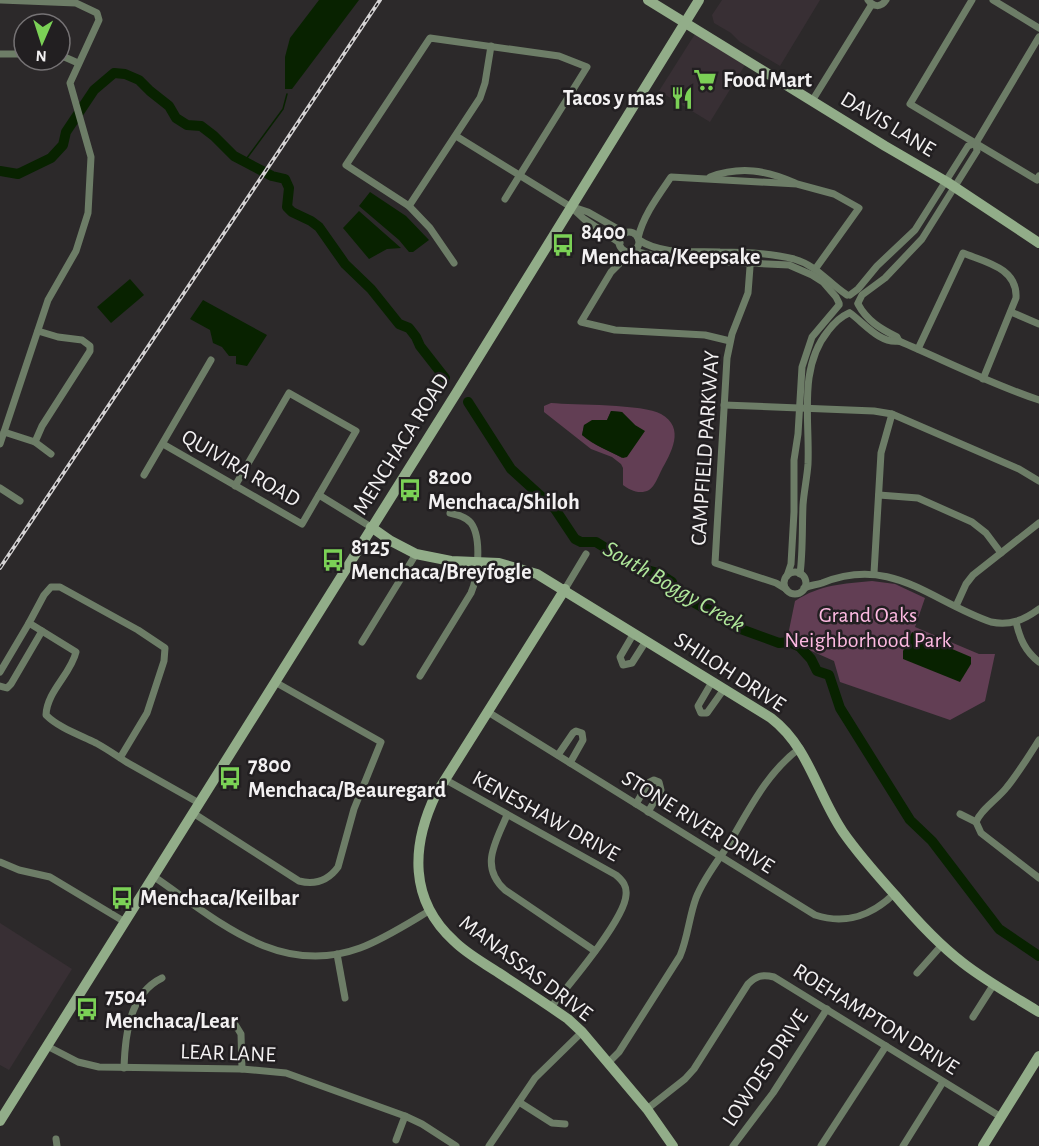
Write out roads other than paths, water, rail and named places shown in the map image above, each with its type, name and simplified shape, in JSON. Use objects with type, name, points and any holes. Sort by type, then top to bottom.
[{"type":"street","points":[[0,444],[52,291],[76,252],[86,222],[91,157],[70,79],[98,24],[97,13],[76,3],[1,0]]},
{"type":"street","name":"DAVIS LANE","points":[[648,0],[951,184],[1039,243]]},
{"type":"street","name":"MENCHACA ROAD","points":[[0,1121],[464,382],[699,0]]},
{"type":"street","points":[[812,100],[870,2],[878,6],[886,0]]},
{"type":"street","points":[[972,0],[910,104],[1037,180],[1039,176]]},
{"type":"street","points":[[993,0],[1039,28]]},
{"type":"street","points":[[804,588],[805,581],[801,575],[803,501],[808,466],[808,407],[811,367],[817,347],[833,324],[857,309],[862,295],[885,278],[922,239],[968,146],[976,143],[1039,37]]},
{"type":"street","points":[[454,262],[430,228],[409,206],[346,165],[430,38],[559,56],[587,68],[505,199]]},
{"type":"street","points":[[409,206],[483,91],[490,46]]},
{"type":"street","points":[[72,60],[78,63]]},
{"type":"street","points":[[456,136],[571,207],[625,250],[666,259],[776,264],[800,269],[823,282],[836,297],[843,312],[850,313],[880,336],[918,349],[1007,390],[1039,400]]},
{"type":"street","points":[[708,178],[738,170],[752,170],[777,175],[797,184],[834,194],[859,208],[816,268]]},
{"type":"street","points":[[611,272],[638,246],[638,239],[647,214],[671,177],[797,184]]},
{"type":"street","points":[[951,184],[915,230],[877,266],[858,289],[842,298],[834,314],[818,329],[809,344],[802,367],[794,460],[795,495],[791,564],[784,583],[786,590],[795,594],[826,580],[852,574],[874,573],[895,578],[992,622],[1003,624],[1017,622],[1039,609]]},
{"type":"street","points":[[571,207],[588,212],[626,233],[633,233],[646,245],[666,250],[751,254],[792,259],[816,268],[848,295],[855,298],[868,318],[882,330],[897,337],[899,341]]},
{"type":"street","points":[[647,214],[621,237],[611,272],[581,322],[615,330],[705,334],[730,341]]},
{"type":"street","points":[[918,349],[963,253],[1001,269],[1011,277],[1016,293],[1011,312],[983,379]]},
{"type":"street","name":"CAMPFIELD PARKWAY","points":[[751,254],[748,292],[730,341],[725,374],[716,563],[762,578],[786,590]]},
{"type":"street","points":[[1011,312],[1039,324]]},
{"type":"street","points":[[35,442],[42,426],[90,351],[87,343],[82,340],[58,337],[38,331]]},
{"type":"street","points":[[144,475],[211,360]]},
{"type":"street","points":[[235,486],[289,393],[356,431],[319,495],[371,527]]},
{"type":"street","points":[[724,405],[808,407],[892,414],[1019,469],[1038,482]]},
{"type":"street","points":[[874,573],[882,445],[892,414]]},
{"type":"street","points":[[4,432],[35,442],[51,454]]},
{"type":"street","name":"QUIVIRA ROAD","points":[[163,444],[302,524],[319,495]]},
{"type":"street","points":[[0,488],[20,501]]},
{"type":"street","points":[[879,495],[918,498],[972,522],[987,533],[1001,553]]},
{"type":"street","points":[[420,676],[471,593],[476,579],[477,538],[473,526],[465,518],[450,513]]},
{"type":"street","points":[[956,606],[969,579],[1038,522]]},
{"type":"street","name":"SHILOH DRIVE","points":[[371,527],[401,548],[416,554],[450,561],[499,562],[525,569],[550,580],[778,724],[800,748],[825,801],[842,830],[869,867],[941,946],[964,964],[1039,1012]]},
{"type":"street","points":[[362,642],[416,554]]},
{"type":"street","name":"MANASSAS DRIVE","points":[[585,554],[430,809],[419,846],[420,879],[429,911],[455,943],[551,1007],[582,1032],[647,1109],[668,1144]]},
{"type":"street","points":[[787,576],[792,573],[826,580]]},
{"type":"street","name":"CAMPFIELD PARKWAY","points":[[762,578],[787,576]]},
{"type":"street","points":[[0,672],[44,595],[51,586],[55,585],[163,646],[166,652],[164,661],[147,713],[120,758]]},
{"type":"street","points":[[1017,622],[1024,647],[1039,662]]},
{"type":"street","points":[[29,623],[76,652],[72,664],[47,706],[46,715],[61,726],[120,758],[196,808],[299,881],[311,883],[323,881],[339,867],[354,809],[381,742],[275,682]]},
{"type":"street","points":[[0,686],[6,688],[12,684],[42,630]]},
{"type":"street","points":[[634,633],[620,657],[623,665],[632,663],[646,641]]},
{"type":"street","points":[[712,682],[698,706],[701,713],[709,712],[724,689]]},
{"type":"street","name":"STONE RIVER DRIVE","points":[[488,712],[815,915],[832,920],[850,920],[878,908],[894,894]]},
{"type":"street","points":[[558,755],[573,733],[576,731],[582,733],[583,741],[570,763]]},
{"type":"street","points":[[976,822],[979,815],[1003,792],[1039,740]]},
{"type":"street","points":[[608,1063],[619,1052],[680,956],[686,944],[698,893],[770,777],[783,761],[800,748]]},
{"type":"street","name":"KENESHAW DRIVE","points":[[446,780],[623,881],[626,892],[625,903],[595,951],[551,1007]]},
{"type":"street","points":[[636,804],[648,783],[654,780],[659,782],[661,790],[648,812]]},
{"type":"street","points":[[960,814],[976,822],[981,833],[1039,878]]},
{"type":"street","points":[[507,815],[492,851],[491,862],[495,878],[505,891],[595,951]]},
{"type":"street","points":[[0,862],[19,870],[50,877],[126,922]]},
{"type":"street","points":[[153,876],[243,937],[263,947],[303,956],[337,954],[367,945],[429,911]]},
{"type":"street","points":[[917,973],[941,946]]},
{"type":"street","points":[[337,954],[345,998]]},
{"type":"street","name":"ROEHAMPTON DRIVE","points":[[647,1109],[694,1069],[748,984],[759,975],[774,976],[1001,1117]]},
{"type":"street","points":[[124,1068],[125,1040],[129,1020],[146,991],[162,978]]},
{"type":"street","points":[[974,1017],[994,984]]},
{"type":"street","name":"LOWDES DRIVE","points":[[733,1146],[773,1092],[827,1009]]},
{"type":"street","points":[[233,1021],[241,1034],[242,1069]]},
{"type":"street","points":[[489,1146],[541,1071],[582,1032]]},
{"type":"street","name":"LEAR LANE","points":[[47,1046],[85,1065],[124,1068],[242,1069],[286,1073],[405,1116],[456,1146]]},
{"type":"street","points":[[821,1146],[886,1046]]},
{"type":"street","points":[[983,1146],[1039,1056]]},
{"type":"street","points":[[903,1146],[943,1082]]},
{"type":"street","points":[[519,1102],[552,1123],[565,1124]]},
{"type":"street","points":[[396,1140],[405,1116]]},
{"type":"waterway","name":"South Boggy Creek","points":[[0,171],[18,174],[51,158],[63,145],[66,132],[94,90],[114,73],[125,74],[139,80],[169,106],[176,118],[187,125],[201,126],[234,156],[272,176],[285,179],[289,188],[287,207],[319,227],[345,264],[371,289],[399,324],[409,328],[445,378]]},
{"type":"waterway","points":[[244,162],[283,109],[287,94]]},
{"type":"waterway","name":"South Boggy Creek","points":[[468,402],[511,469],[555,509],[575,539],[581,542],[596,542],[636,567],[658,573],[672,582],[675,592],[716,612],[725,621],[738,628],[779,643],[789,642],[800,647],[811,659],[817,671],[829,675],[840,708],[910,820],[932,841],[999,929],[1039,956]]},
{"type":"railway","points":[[0,568],[380,0]]},
{"type":"place","name":"Food Mart","points":[[705,80]]},
{"type":"place","name":"Tacos y mas","points":[[682,98]]},
{"type":"place","name":"8400 Menchaca/Keepsake","points":[[563,245]]},
{"type":"place","name":"8200 Menchaca/Shiloh","points":[[410,490]]},
{"type":"place","name":"8125 Menchaca/Breyfogle","points":[[333,560]]},
{"type":"place","name":"7800 Menchaca/Beauregard","points":[[230,778]]},
{"type":"place","name":"Menchaca/Keilbar","points":[[122,898]]},
{"type":"place","name":"7504 Menchaca/Lear","points":[[87,1009]]},
{"type":"park label","name":"Grand Oaks Neighborhood Park","points":[[868,628]]}]
